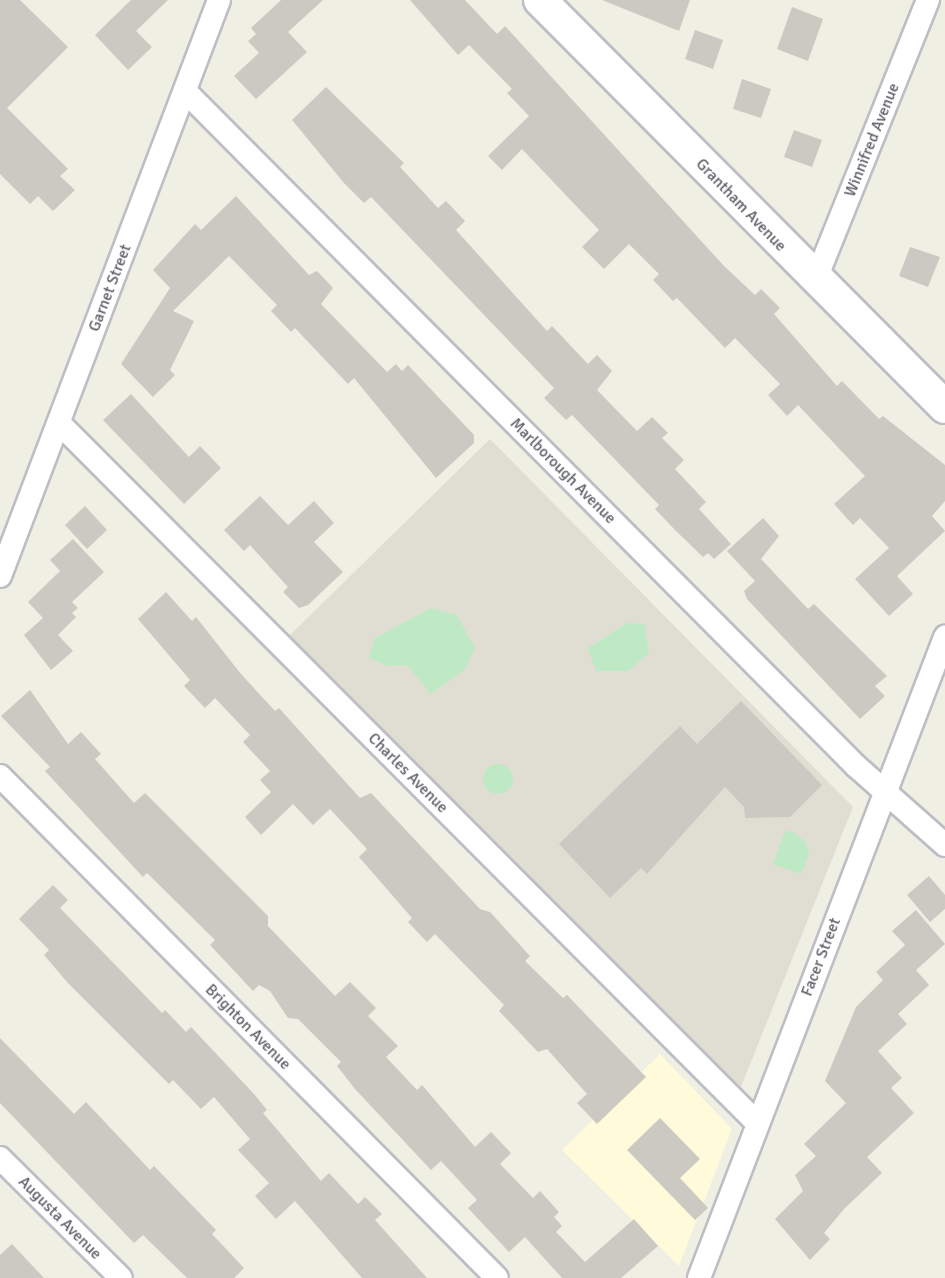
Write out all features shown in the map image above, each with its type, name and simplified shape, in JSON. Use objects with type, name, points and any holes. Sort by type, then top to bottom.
[{"type":"street","name":"Garnet Street","points":[[0,576],[219,0]]},
{"type":"street","name":"Grantham Avenue","points":[[540,0],[815,281],[945,407]]},
{"type":"street","name":"Winnifred Avenue","points":[[815,281],[928,0]]},
{"type":"street","name":"Marlborough Avenue","points":[[185,91],[945,845]]},
{"type":"street","name":"Charles Avenue","points":[[59,423],[757,1123]]},
{"type":"street","name":"Facer Street","points":[[699,1278],[945,638]]},
{"type":"street","name":"Brighton Avenue","points":[[0,776],[497,1278]]},
{"type":"street","name":"Augusta Avenue","points":[[0,1158],[121,1278]]},
{"type":"shaded area","points":[[490,439],[853,807],[739,1092],[286,639]]},
{"type":"shaded area","points":[[660,1054],[732,1129],[679,1266],[562,1150]]},
{"type":"green space","points":[[431,608],[457,615],[475,648],[465,669],[431,694],[407,665],[387,666],[369,658],[375,638]]},
{"type":"green space","points":[[627,623],[644,624],[649,653],[628,671],[596,671],[588,648]]},
{"type":"green space","points":[[498,764],[504,765],[512,773],[512,785],[504,793],[498,794],[492,793],[484,785],[483,779],[484,773],[492,765]]},
{"type":"green space","points":[[790,830],[806,842],[809,855],[801,874],[773,864],[784,833]]},
{"type":"building","points":[[0,0],[20,0],[68,47],[7,108],[68,169],[60,176],[75,190],[53,211],[38,196],[30,204],[0,174]]},
{"type":"building","points":[[131,0],[168,0],[136,31],[152,47],[128,70],[95,35]]},
{"type":"building","points":[[281,0],[323,0],[288,32],[307,52],[256,99],[234,76],[259,53],[248,41],[256,34],[251,28]]},
{"type":"building","points":[[410,0],[465,0],[497,34],[505,26],[724,266],[755,295],[761,289],[780,308],[774,314],[837,386],[842,381],[879,419],[883,416],[945,465],[945,501],[932,516],[945,531],[897,576],[913,594],[889,616],[855,579],[889,548],[860,518],[853,525],[834,504],[865,476],[798,405],[787,416],[768,395],[780,384],[735,338],[725,348],[677,298],[673,301],[653,280],[659,274],[629,244],[604,269],[582,247],[599,230],[522,149],[502,170],[488,156],[529,116],[507,93],[512,89],[469,45],[458,55]]},
{"type":"building","points":[[602,0],[690,0],[679,31]]},
{"type":"building","points":[[792,7],[823,19],[808,61],[777,49]]},
{"type":"building","points":[[695,30],[723,40],[713,69],[685,59]]},
{"type":"building","points":[[742,79],[771,89],[761,118],[733,109]]},
{"type":"building","points":[[326,87],[404,163],[400,167],[438,208],[446,201],[465,221],[456,230],[547,331],[552,326],[588,364],[597,355],[612,371],[597,390],[637,431],[652,417],[668,433],[662,438],[684,460],[675,469],[706,502],[699,509],[731,544],[714,559],[708,553],[703,557],[675,530],[655,509],[659,505],[572,415],[566,420],[544,398],[554,388],[371,197],[364,203],[344,183],[292,120]]},
{"type":"building","points":[[794,130],[822,140],[812,167],[784,157]]},
{"type":"building","points":[[236,196],[309,275],[317,271],[333,288],[321,304],[387,372],[396,364],[402,371],[408,365],[474,435],[474,443],[436,478],[354,378],[348,384],[295,328],[291,332],[271,311],[277,305],[229,256],[173,311],[194,321],[170,370],[175,375],[153,397],[121,364],[170,288],[153,270],[195,224],[201,230]]},
{"type":"building","points":[[910,247],[940,257],[928,287],[899,276]]},
{"type":"building","points":[[131,394],[189,457],[200,446],[221,468],[184,504],[103,420]]},
{"type":"building","points":[[260,496],[288,525],[314,501],[334,523],[314,542],[343,572],[308,605],[299,608],[283,592],[288,587],[250,545],[244,551],[224,530]]},
{"type":"building","points":[[85,506],[107,530],[87,549],[65,525]]},
{"type":"building","points":[[763,518],[779,536],[761,559],[808,609],[814,604],[887,676],[875,686],[885,696],[860,719],[747,599],[744,591],[755,581],[727,551]]},
{"type":"building","points":[[73,539],[104,572],[72,602],[78,608],[72,613],[76,617],[58,635],[73,651],[51,670],[24,635],[43,618],[28,602],[60,571],[50,560]]},
{"type":"building","points":[[166,592],[192,621],[196,617],[241,674],[275,711],[279,708],[360,798],[371,793],[480,909],[490,912],[530,956],[525,961],[563,998],[567,995],[646,1077],[597,1124],[577,1103],[587,1094],[547,1049],[538,1052],[499,1011],[504,1005],[435,934],[427,942],[408,922],[412,918],[359,857],[367,849],[330,809],[313,825],[293,804],[261,835],[245,817],[271,792],[260,780],[270,771],[243,742],[250,735],[215,698],[205,708],[184,686],[190,680],[138,619]]},
{"type":"building","points":[[30,690],[68,744],[81,732],[101,754],[95,759],[134,803],[145,793],[268,916],[268,926],[335,996],[350,982],[376,1008],[368,1016],[398,1046],[386,1057],[417,1090],[422,1085],[475,1147],[491,1132],[511,1153],[500,1164],[533,1198],[540,1191],[559,1212],[554,1217],[562,1226],[556,1232],[585,1262],[634,1219],[658,1246],[621,1278],[562,1278],[525,1237],[509,1252],[468,1208],[477,1200],[441,1161],[431,1170],[355,1089],[337,1066],[341,1062],[298,1019],[288,1018],[270,991],[259,985],[253,991],[210,945],[215,940],[147,873],[143,877],[45,771],[50,767],[1,716]]},
{"type":"building","points":[[741,701],[822,785],[790,817],[745,818],[744,807],[725,787],[647,874],[641,868],[610,898],[559,844],[680,726],[697,744]]},
{"type":"building","points":[[929,876],[945,895],[945,909],[930,922],[907,895]]},
{"type":"building","points":[[53,885],[68,900],[60,908],[162,1013],[165,1010],[186,1032],[191,1027],[254,1094],[267,1110],[263,1113],[321,1181],[329,1173],[358,1204],[365,1197],[382,1214],[375,1220],[427,1278],[362,1278],[295,1201],[276,1219],[255,1196],[269,1183],[238,1150],[250,1139],[214,1097],[201,1109],[173,1080],[169,1084],[67,982],[44,955],[49,950],[19,919]]},
{"type":"building","points":[[916,910],[945,944],[916,970],[929,985],[898,1014],[907,1024],[878,1051],[902,1078],[891,1088],[914,1113],[867,1157],[882,1173],[844,1209],[824,1233],[830,1239],[810,1260],[775,1219],[803,1191],[795,1175],[816,1156],[804,1144],[846,1103],[825,1081],[856,1007],[883,980],[876,972],[905,945],[892,931]]},
{"type":"building","points":[[0,1038],[74,1114],[86,1102],[150,1170],[154,1166],[216,1230],[212,1234],[244,1268],[234,1278],[187,1278],[143,1235],[134,1243],[0,1103]]},
{"type":"building","points":[[660,1118],[700,1159],[680,1178],[708,1208],[695,1220],[627,1150]]},
{"type":"building","points":[[12,1244],[44,1278],[0,1278],[0,1255]]}]
